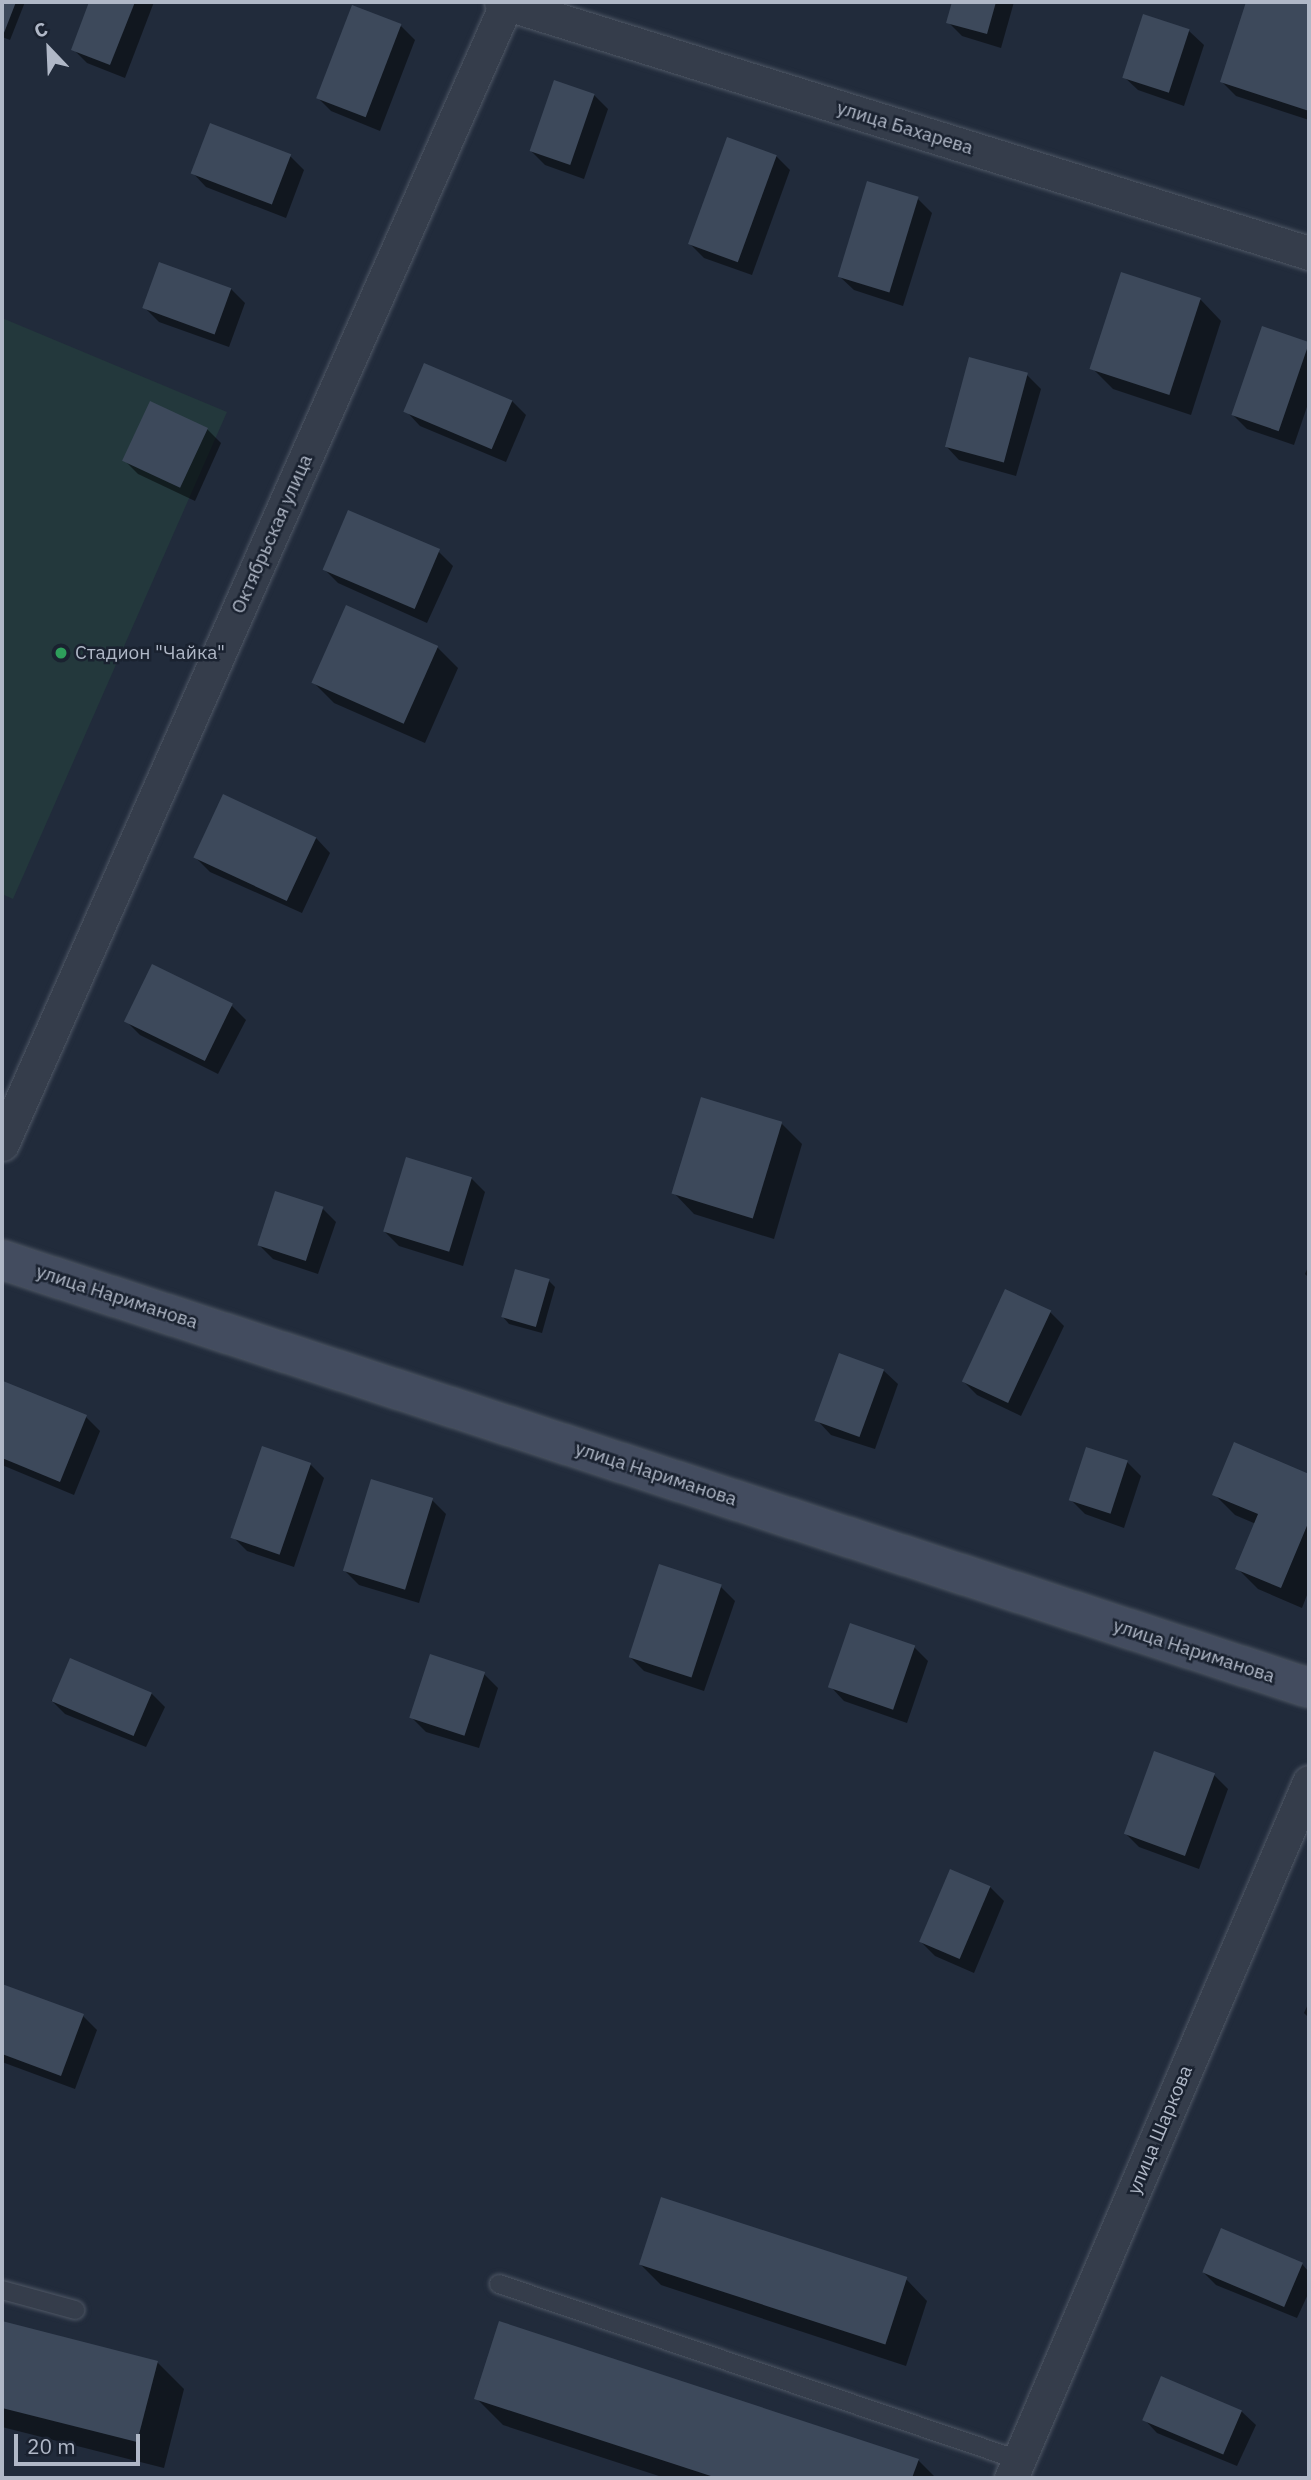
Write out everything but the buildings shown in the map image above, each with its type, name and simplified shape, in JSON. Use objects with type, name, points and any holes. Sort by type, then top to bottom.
[{"type":"main road","name":"улица Нариманова","points":[[2,1260],[1309,1688]]},
{"type":"street","name":"улица Бахарева","points":[[505,2],[1309,253]]},
{"type":"street","name":"Октябрьская улица","points":[[2,1144],[505,2]]},
{"type":"street","name":"улица Шаркова","points":[[1015,2469],[1309,1782]]},
{"type":"lane","points":[[499,2284],[1015,2469]]},
{"type":"lane","points":[[2,2290],[75,2310]]},
{"type":"green space","name":"Стадион \"Чайка\"","points":[[2,318],[227,412],[13,899],[2,894]]},
{"type":"place","name":"Стадион \"Чайка\"","points":[[61,653]]}]
